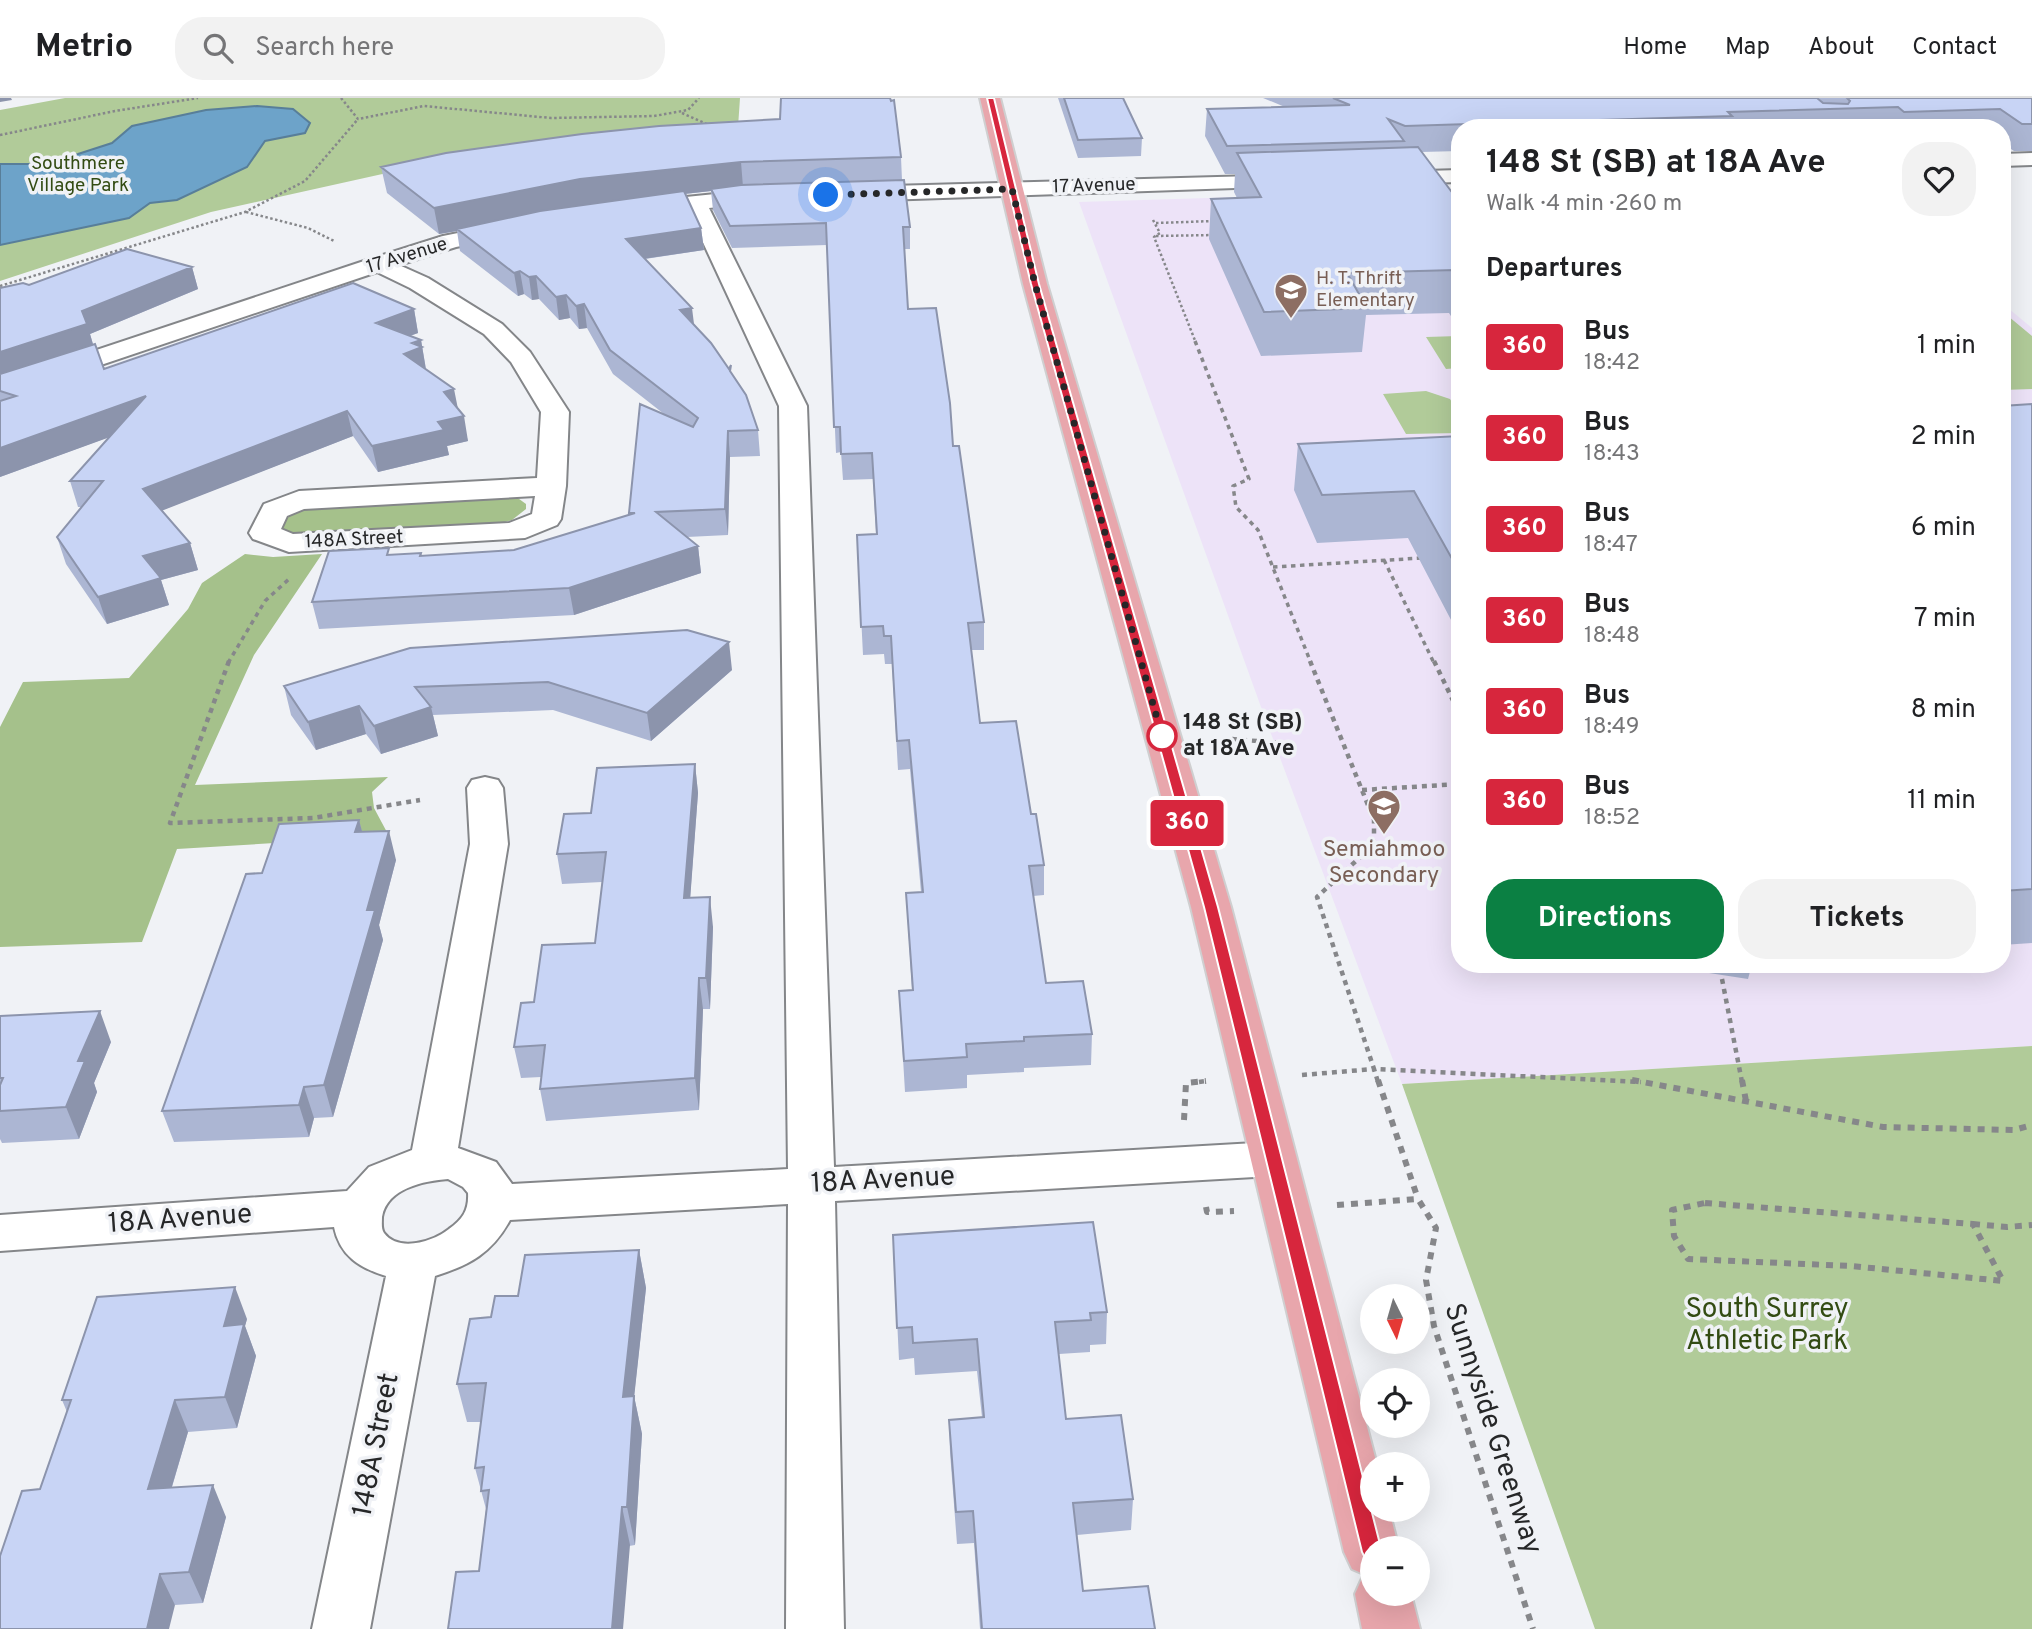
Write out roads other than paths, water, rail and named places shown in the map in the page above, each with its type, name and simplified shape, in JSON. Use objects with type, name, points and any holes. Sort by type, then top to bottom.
[{"type":"main road","points":[[990,98],[1035,284],[1211,907],[1368,1536]]},
{"type":"main road","points":[[1386,1606],[1391,1629]]},
{"type":"street","points":[[2011,160],[2032,159]]},
{"type":"street","points":[[1368,178],[1451,176]]},
{"type":"street","name":"17 Avenue","points":[[826,195],[1313,180]]},
{"type":"street","points":[[612,212],[743,197],[785,196]]},
{"type":"street","points":[[695,202],[793,406],[811,1185],[816,1629]]},
{"type":"street","name":"17 Avenue","points":[[0,391],[451,241],[531,225]]},
{"type":"street","name":"148A Street","points":[[378,264],[419,283],[493,329],[521,358],[555,412],[551,486],[546,519],[514,532],[332,542],[289,543],[264,533],[275,510],[299,499],[551,486]]},
{"type":"street","points":[[433,1163],[489,844],[485,788]]},
{"type":"street","name":"18A Avenue","points":[[493,1203],[1273,1159]]},
{"type":"street","points":[[450,1162],[473,1170],[489,1183],[493,1203],[486,1223],[468,1242],[443,1256],[414,1262],[392,1260],[373,1252],[362,1240],[357,1225],[360,1208],[373,1189],[395,1173],[433,1163],[450,1162]]},
{"type":"street","name":"18A Avenue","points":[[0,1233],[360,1208]]},
{"type":"street","name":"148A Street","points":[[341,1629],[414,1262]]},
{"type":"water","points":[[257,106],[293,109],[310,123],[305,133],[265,141],[247,167],[177,200],[150,203],[129,218],[0,245],[0,164],[32,164],[78,154],[112,143],[132,126],[206,110]]},
{"type":"place","name":"H. T. Thrift Elementary","points":[[1291,320]]},
{"type":"place","name":"148 St (SB) at 18A Ave","points":[[1162,736]]},
{"type":"place","name":"Semiahmoo Secondary","points":[[1384,836]]},
{"type":"park label","name":"Southmere Village Park","points":[[78,175]]},
{"type":"park label","name":"South Surrey Athletic Park","points":[[1767,1326]]}]
